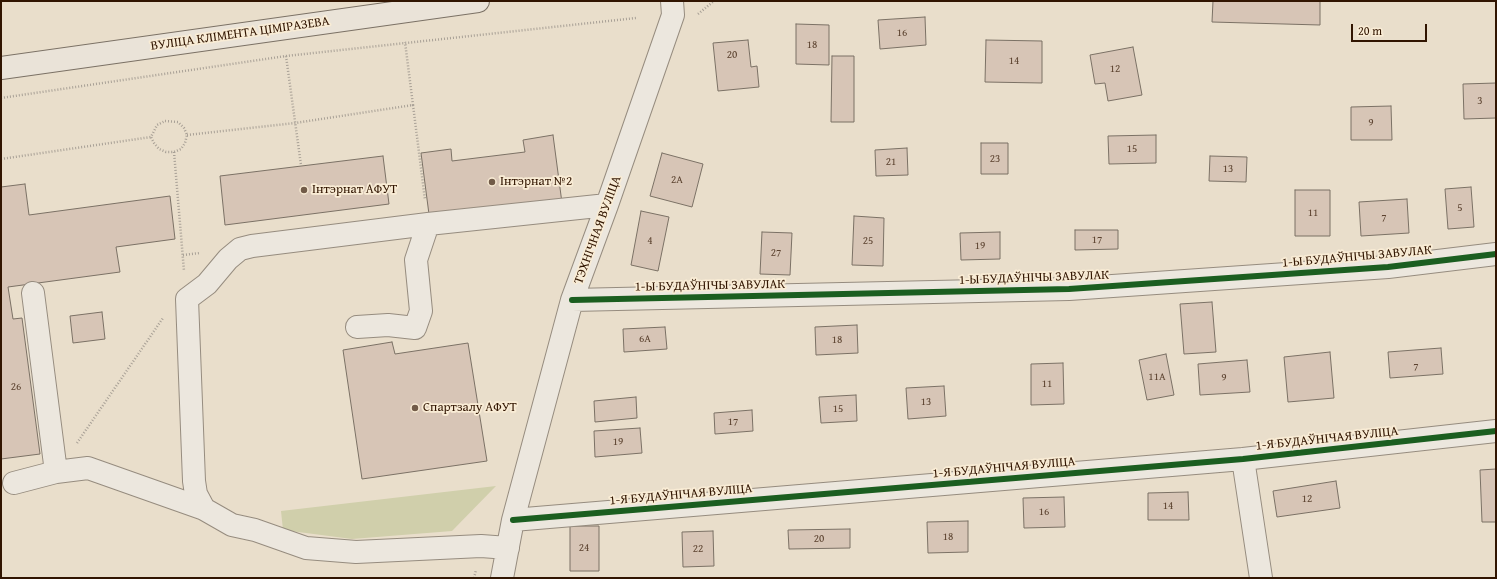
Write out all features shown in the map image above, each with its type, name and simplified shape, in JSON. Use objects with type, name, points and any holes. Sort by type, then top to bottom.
[{"type":"main road","name":"ВУЛІЦА КЛІМЕНТА ЦІМІРАЗЕВА","points":[[1,68],[478,1]]},
{"type":"street","name":"ТЭХНІЧНАЯ ВУЛІЦА","points":[[502,578],[514,520],[572,300],[607,205],[673,15],[672,1]]},
{"type":"street","points":[[204,508],[196,494],[194,481],[187,299],[207,284],[228,259],[240,249],[252,246],[428,224],[607,205]]},
{"type":"street","points":[[357,327],[388,325],[414,328],[421,311],[416,260],[428,224]]},
{"type":"street","name":"1-Ы БУДАЎНІЧЫ ЗАВУЛАК","points":[[572,300],[1069,289],[1388,267],[1496,254]]},
{"type":"street","points":[[33,293],[56,472]]},
{"type":"street","name":"1-Я БУДАЎНІЧАЯ ВУЛІЦА","points":[[514,520],[1243,459],[1496,431]]},
{"type":"street","points":[[1243,459],[1261,578]]},
{"type":"street","points":[[14,483],[56,472],[88,468],[204,508],[232,525],[255,530],[306,548],[356,552],[451,547],[508,548]]},
{"type":"path","points":[[697,14],[714,1]]},
{"type":"path","points":[[1,98],[286,56],[636,18]]},
{"type":"path","points":[[405,42],[428,224]]},
{"type":"path","points":[[286,56],[301,165]]},
{"type":"path","points":[[187,135],[295,123],[412,105]]},
{"type":"path","points":[[164,121],[178,122],[184,128],[187,135],[185,144],[181,149],[174,152],[166,152],[159,149],[151,137],[157,125],[164,121]]},
{"type":"path","points":[[1,159],[151,137]]},
{"type":"path","points":[[174,152],[187,299]]},
{"type":"path","points":[[56,472],[164,317]]},
{"type":"green space","points":[[496,486],[452,531],[352,539],[283,530],[281,511]]},
{"type":"building","points":[[1213,1],[1320,1],[1320,25],[1212,22]]},
{"type":"building","points":[[925,17],[926,45],[880,49],[878,20]]},
{"type":"building","points":[[796,24],[829,25],[829,65],[796,64]]},
{"type":"building","points":[[748,40],[751,67],[757,66],[759,87],[718,91],[713,43]]},
{"type":"building","points":[[986,40],[1042,41],[1042,83],[985,82]]},
{"type":"building","points":[[1133,47],[1142,95],[1108,101],[1105,83],[1095,84],[1090,55]]},
{"type":"building","points":[[832,56],[854,56],[854,122],[831,122]]},
{"type":"building","points":[[1496,83],[1496,118],[1464,119],[1463,84]]},
{"type":"building","points":[[1391,106],[1392,140],[1351,140],[1351,107]]},
{"type":"building","name":"Інтэрнат №2","points":[[553,135],[562,203],[430,222],[421,153],[451,149],[452,161],[525,152],[523,140]]},
{"type":"building","points":[[1156,135],[1156,163],[1109,164],[1108,136]]},
{"type":"building","points":[[981,143],[1008,143],[1008,174],[981,174]]},
{"type":"building","points":[[907,148],[908,175],[876,176],[875,150]]},
{"type":"building","points":[[662,153],[703,164],[692,207],[650,196]]},
{"type":"building","name":"Інтэрнат АФУТ","points":[[383,156],[389,204],[225,225],[220,176]]},
{"type":"building","points":[[1210,156],[1247,157],[1246,182],[1209,181]]},
{"type":"building","points":[[25,184],[29,215],[170,196],[175,239],[116,247],[120,272],[8,287],[13,319],[22,318],[40,454],[1,459],[1,187]]},
{"type":"building","points":[[1471,187],[1474,227],[1448,229],[1445,189]]},
{"type":"building","points":[[1295,190],[1330,190],[1330,236],[1295,236]]},
{"type":"building","points":[[1407,199],[1409,233],[1361,236],[1359,202]]},
{"type":"building","points":[[641,211],[669,217],[658,271],[631,265]]},
{"type":"building","points":[[854,216],[884,218],[883,266],[852,265]]},
{"type":"building","points":[[1075,230],[1118,230],[1118,249],[1075,250]]},
{"type":"building","points":[[762,232],[792,233],[790,275],[760,274]]},
{"type":"building","points":[[1000,232],[1000,259],[961,260],[960,233]]},
{"type":"building","points":[[1212,302],[1216,352],[1184,354],[1180,304]]},
{"type":"building","points":[[102,312],[105,339],[73,343],[70,316]]},
{"type":"building","points":[[857,325],[858,353],[816,355],[815,327]]},
{"type":"building","points":[[665,327],[667,349],[624,352],[623,329]]},
{"type":"building","name":"Спартзалу АФУТ","points":[[392,342],[395,354],[468,343],[487,461],[362,479],[343,350]]},
{"type":"building","points":[[1441,348],[1443,374],[1390,378],[1388,352]]},
{"type":"building","points":[[1330,352],[1334,398],[1288,402],[1284,357]]},
{"type":"building","points":[[1166,354],[1174,395],[1147,400],[1139,360]]},
{"type":"building","points":[[1247,360],[1250,392],[1200,395],[1198,364]]},
{"type":"building","points":[[1063,363],[1064,404],[1031,405],[1031,364]]},
{"type":"building","points":[[944,386],[946,416],[908,419],[906,388]]},
{"type":"building","points":[[856,395],[857,421],[821,423],[819,397]]},
{"type":"building","points":[[636,397],[637,418],[595,422],[594,401]]},
{"type":"building","points":[[752,410],[753,431],[715,434],[714,413]]},
{"type":"building","points":[[640,428],[642,453],[595,457],[594,431]]},
{"type":"building","points":[[1496,469],[1496,522],[1482,522],[1480,470]]},
{"type":"building","points":[[1336,481],[1340,508],[1277,517],[1273,491]]},
{"type":"building","points":[[1188,492],[1189,520],[1148,520],[1148,493]]},
{"type":"building","points":[[1064,497],[1065,527],[1024,528],[1023,498]]},
{"type":"building","points":[[968,521],[968,552],[928,553],[927,522]]},
{"type":"building","points":[[570,526],[599,526],[599,571],[570,571]]},
{"type":"building","points":[[850,529],[850,548],[789,549],[788,530]]},
{"type":"building","points":[[713,531],[714,566],[683,567],[682,532]]},
{"type":"cycle path","points":[[572,300],[1069,289],[1388,267],[1496,254]]},
{"type":"cycle path","points":[[513,520],[1243,459],[1496,431]]},
{"type":"place","name":"Інтэрнат №2","points":[[492,182]]},
{"type":"place","name":"Інтэрнат АФУТ","points":[[304,190]]},
{"type":"place","name":"Спартзалу АФУТ","points":[[415,408]]}]
